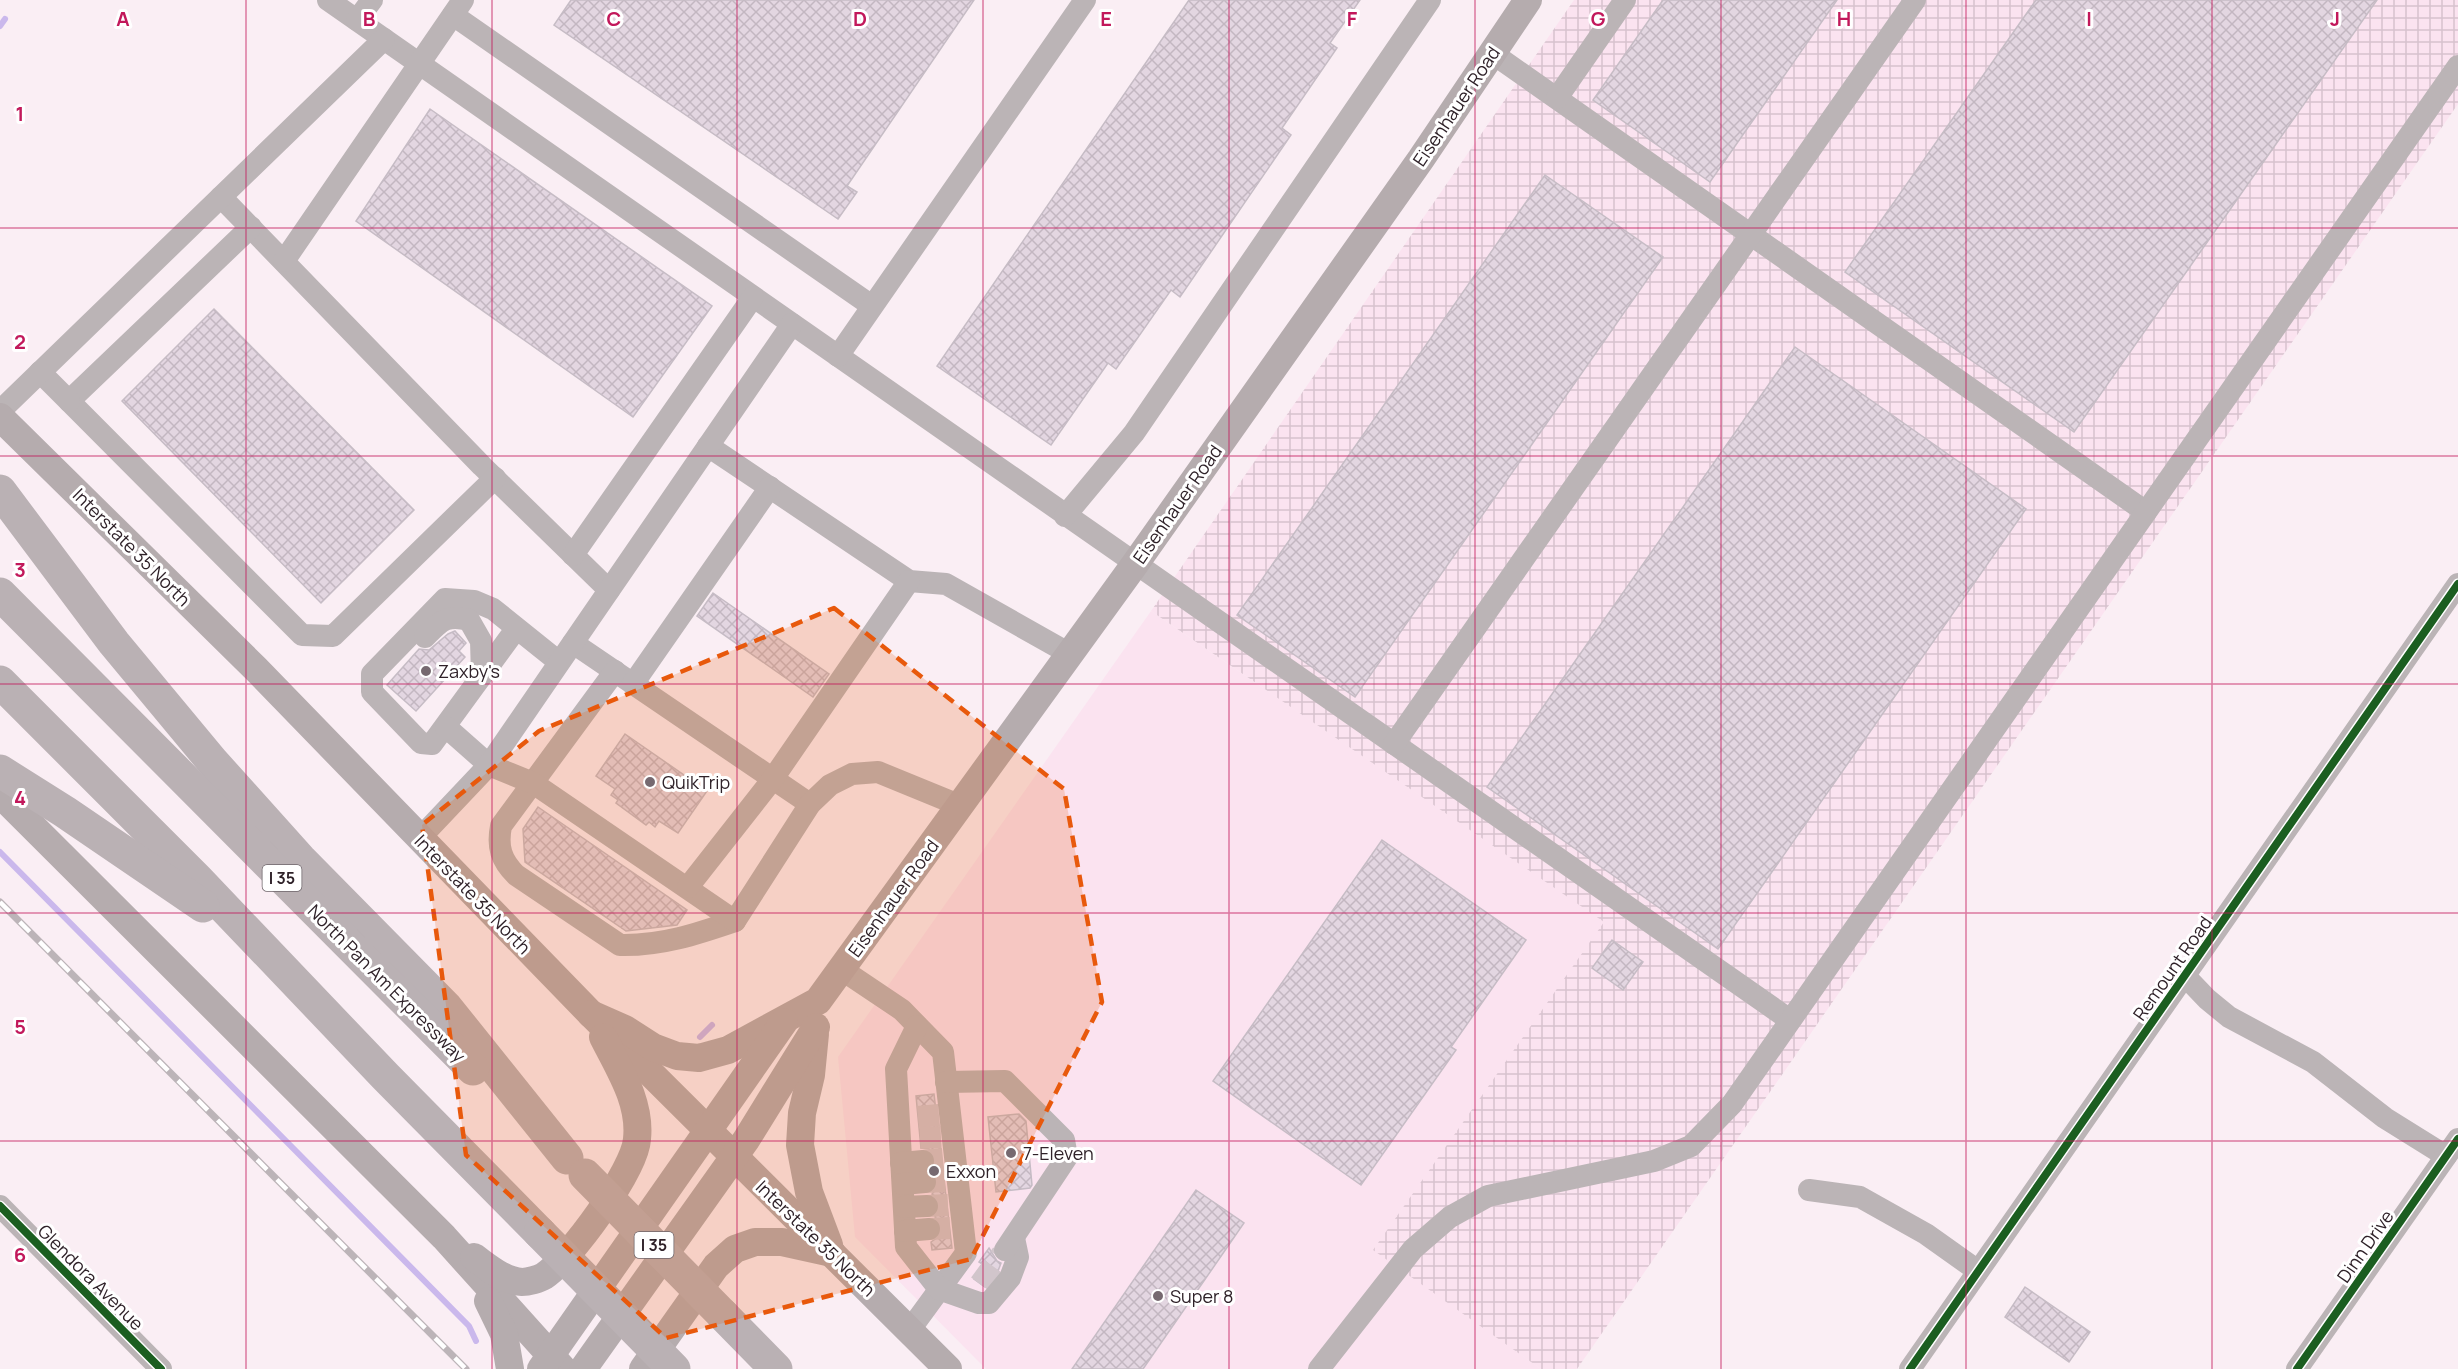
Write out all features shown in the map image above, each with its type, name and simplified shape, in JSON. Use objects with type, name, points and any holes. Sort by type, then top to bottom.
[{"type":"highway","points":[[0,491],[114,643],[212,761],[300,859],[446,1007],[576,1167]]},
{"type":"highway","name":"North Pan Am Expressway","points":[[0,594],[459,1056],[576,1167],[776,1369]]},
{"type":"highway","points":[[0,682],[674,1369]]},
{"type":"highway","points":[[0,771],[65,812],[259,945]]},
{"type":"highway","points":[[732,1324],[783,1369]]},
{"type":"main road","name":"Eisenhauer Road","points":[[583,1369],[733,1158],[841,969],[1135,564],[1421,159],[1528,0]]},
{"type":"main road","name":"Interstate 35 North","points":[[0,417],[256,669],[419,840],[733,1158],[948,1369]]},
{"type":"main road","points":[[0,794],[444,1237],[552,1364]]},
{"type":"main road","points":[[444,1237],[505,1278],[522,1282],[542,1278],[564,1260],[624,1176],[634,1156],[638,1139],[637,1116],[630,1092],[591,1014]]},
{"type":"main road","points":[[591,1014],[624,1029],[653,1047],[677,1056],[699,1058],[728,1050],[788,1018]]},
{"type":"main road","name":"Eisenhauer Road","points":[[552,1364],[707,1131],[788,1018],[817,1014]]},
{"type":"main road","points":[[817,1014],[812,1075],[802,1113],[800,1145],[809,1192],[832,1253]]},
{"type":"main road","points":[[444,1237],[489,1302],[504,1334],[510,1369]]},
{"type":"main road","points":[[643,1369],[716,1266],[735,1249],[755,1242],[782,1242],[832,1253]]},
{"type":"street","points":[[328,0],[1790,1020]]},
{"type":"street","points":[[357,20],[372,0]]},
{"type":"street","points":[[838,356],[1085,0]]},
{"type":"street","points":[[1065,516],[1134,433],[1430,0]]},
{"type":"street","points":[[1557,98],[1625,0]]},
{"type":"street","points":[[1394,744],[1915,0]]},
{"type":"street","points":[[284,261],[458,7],[872,306]]},
{"type":"street","points":[[0,411],[384,39]]},
{"type":"street","points":[[1492,53],[2146,512]]},
{"type":"street","points":[[1319,1369],[1413,1249],[1450,1217],[1488,1196],[1654,1161],[1691,1146],[1732,1104],[2458,66]]},
{"type":"street","points":[[221,197],[495,478],[609,590]]},
{"type":"street","points":[[69,401],[251,227]]},
{"type":"street","points":[[573,555],[753,297]]},
{"type":"street","points":[[419,840],[489,765],[792,324]]},
{"type":"street","points":[[40,372],[302,635],[333,636],[495,478]]},
{"type":"street","points":[[708,446],[909,581],[946,584],[1070,654]]},
{"type":"street","points":[[770,487],[624,678],[533,783],[501,826],[498,843],[504,863],[516,875],[620,945],[680,940],[735,921],[810,804],[830,785],[852,774],[878,772],[961,806]]},
{"type":"street","points":[[688,887],[772,780],[909,581]]},
{"type":"street","name":"Remount Road","points":[[1910,1369],[2458,584]]},
{"type":"street","points":[[516,629],[432,744],[421,743],[372,692],[372,674],[445,598],[474,601],[493,609],[559,662]]},
{"type":"street","points":[[372,692],[438,624],[453,616],[469,620],[481,641],[482,675]]},
{"type":"street","points":[[573,643],[810,804]]},
{"type":"street","points":[[446,727],[489,765],[533,783],[735,921]]},
{"type":"street","points":[[841,969],[902,1010],[943,1052],[946,1082],[927,1127],[932,1171],[904,1207],[906,1247],[939,1289],[974,1292],[979,1304],[990,1303],[1010,1278],[1018,1257],[1008,1246],[1068,1157],[1065,1140],[1005,1082],[946,1082]]},
{"type":"street","points":[[2185,976],[2207,999],[2229,1017],[2313,1062],[2385,1118],[2452,1148]]},
{"type":"street","points":[[909,1331],[966,1253],[948,1228],[945,1205],[932,1171],[927,1127],[896,1069],[917,1026]]},
{"type":"street","name":"Dinn Drive","points":[[2296,1369],[2452,1148]]},
{"type":"street","points":[[1809,1190],[1860,1197],[1926,1234],[1978,1271]]},
{"type":"street","points":[[904,1207],[945,1205]]},
{"type":"street","name":"Glendora Avenue","points":[[1,1210],[161,1369]]},
{"type":"street","points":[[905,1231],[948,1228]]},
{"type":"highlighted area","points":[[834,608],[1064,789],[1102,1002],[971,1259],[666,1338],[466,1155],[422,825],[539,731]]},
{"type":"shaded area","points":[[1574,0],[2458,0],[2458,104],[1577,1369],[1541,1369],[1373,1250],[1604,922],[1151,611]]},
{"type":"shaded area","points":[[1151,611],[1605,922],[1374,1249],[1541,1369],[986,1369],[855,1237],[838,1057]]},
{"type":"building","points":[[571,0],[974,0],[847,186],[857,192],[838,219],[554,25]]},
{"type":"building","points":[[1189,0],[1360,0],[1330,43],[1337,48],[1282,128],[1291,135],[1180,297],[1171,290],[1116,369],[1108,363],[1051,445],[937,366]]},
{"type":"building","points":[[1663,0],[1837,0],[1710,182],[1593,100]]},
{"type":"building","points":[[2036,0],[2377,0],[2074,432],[1845,272]]},
{"type":"building","points":[[430,109],[712,306],[633,417],[356,221]]},
{"type":"building","points":[[1545,175],[1663,257],[1355,697],[1237,615]]},
{"type":"building","points":[[214,309],[414,510],[321,603],[122,401]]},
{"type":"building","points":[[1795,347],[2026,509],[1718,949],[1487,787]]},
{"type":"building","points":[[713,593],[829,674],[813,697],[697,616]]},
{"type":"building","name":"Zaxby's","points":[[455,631],[466,643],[459,651],[465,657],[416,711],[387,685],[419,649],[429,650]]},
{"type":"building","name":"QuikTrip","points":[[625,734],[707,791],[678,833],[659,821],[655,827],[649,822],[646,825],[616,803],[618,800],[611,795],[615,789],[596,776]]},
{"type":"building","points":[[538,807],[687,910],[677,925],[626,931],[525,862],[523,829]]},
{"type":"building","points":[[1382,840],[1526,940],[1451,1047],[1456,1050],[1361,1185],[1213,1081]]},
{"type":"building","points":[[1612,940],[1643,962],[1623,990],[1592,968]]},
{"type":"building","name":"Exxon","points":[[934,1094],[952,1248],[932,1250],[931,1242],[941,1235],[942,1228],[935,1217],[939,1212],[938,1198],[932,1194],[937,1188],[938,1181],[932,1171],[936,1159],[929,1149],[921,1148],[916,1096]]},
{"type":"building","name":"7-Eleven","points":[[1019,1114],[1026,1121],[1032,1185],[1030,1188],[996,1192],[988,1117]]},
{"type":"building","name":"Super 8","points":[[1196,1190],[1244,1223],[1143,1369],[1072,1369]]},
{"type":"building","points":[[989,1248],[997,1261],[1001,1263],[998,1271],[985,1287],[974,1279],[984,1265],[979,1262]]},
{"type":"building","points":[[2025,1287],[2090,1332],[2069,1362],[2005,1317]]},
{"type":"waterway","points":[[0,26],[5,19]]},
{"type":"waterway","points":[[0,852],[469,1326],[476,1341]]},
{"type":"waterway","points":[[700,1037],[712,1025]]},
{"type":"tunnel","points":[[918,1117],[939,1115]]},
{"type":"tunnel","points":[[920,1138],[941,1137]]},
{"type":"tunnel","points":[[923,1161],[943,1159]]},
{"type":"tunnel","points":[[925,1182],[945,1181]]},
{"type":"tunnel","points":[[927,1206],[948,1205]]},
{"type":"tunnel","points":[[929,1229],[950,1228]]},
{"type":"tunnel","points":[[980,1284],[1002,1254]]},
{"type":"railway","points":[[0,902],[466,1369]]},
{"type":"cycle path","points":[[1910,1369],[2458,584]]},
{"type":"cycle path","points":[[2297,1369],[2458,1139]]},
{"type":"cycle path","points":[[0,1206],[161,1369]]},
{"type":"place","name":"Zaxby's","points":[[426,671]]},
{"type":"place","name":"QuikTrip","points":[[650,782]]},
{"type":"place","name":"7-Eleven","points":[[1011,1153]]},
{"type":"place","name":"Exxon","points":[[934,1171]]},
{"type":"place","name":"Super 8","points":[[1158,1296]]}]
